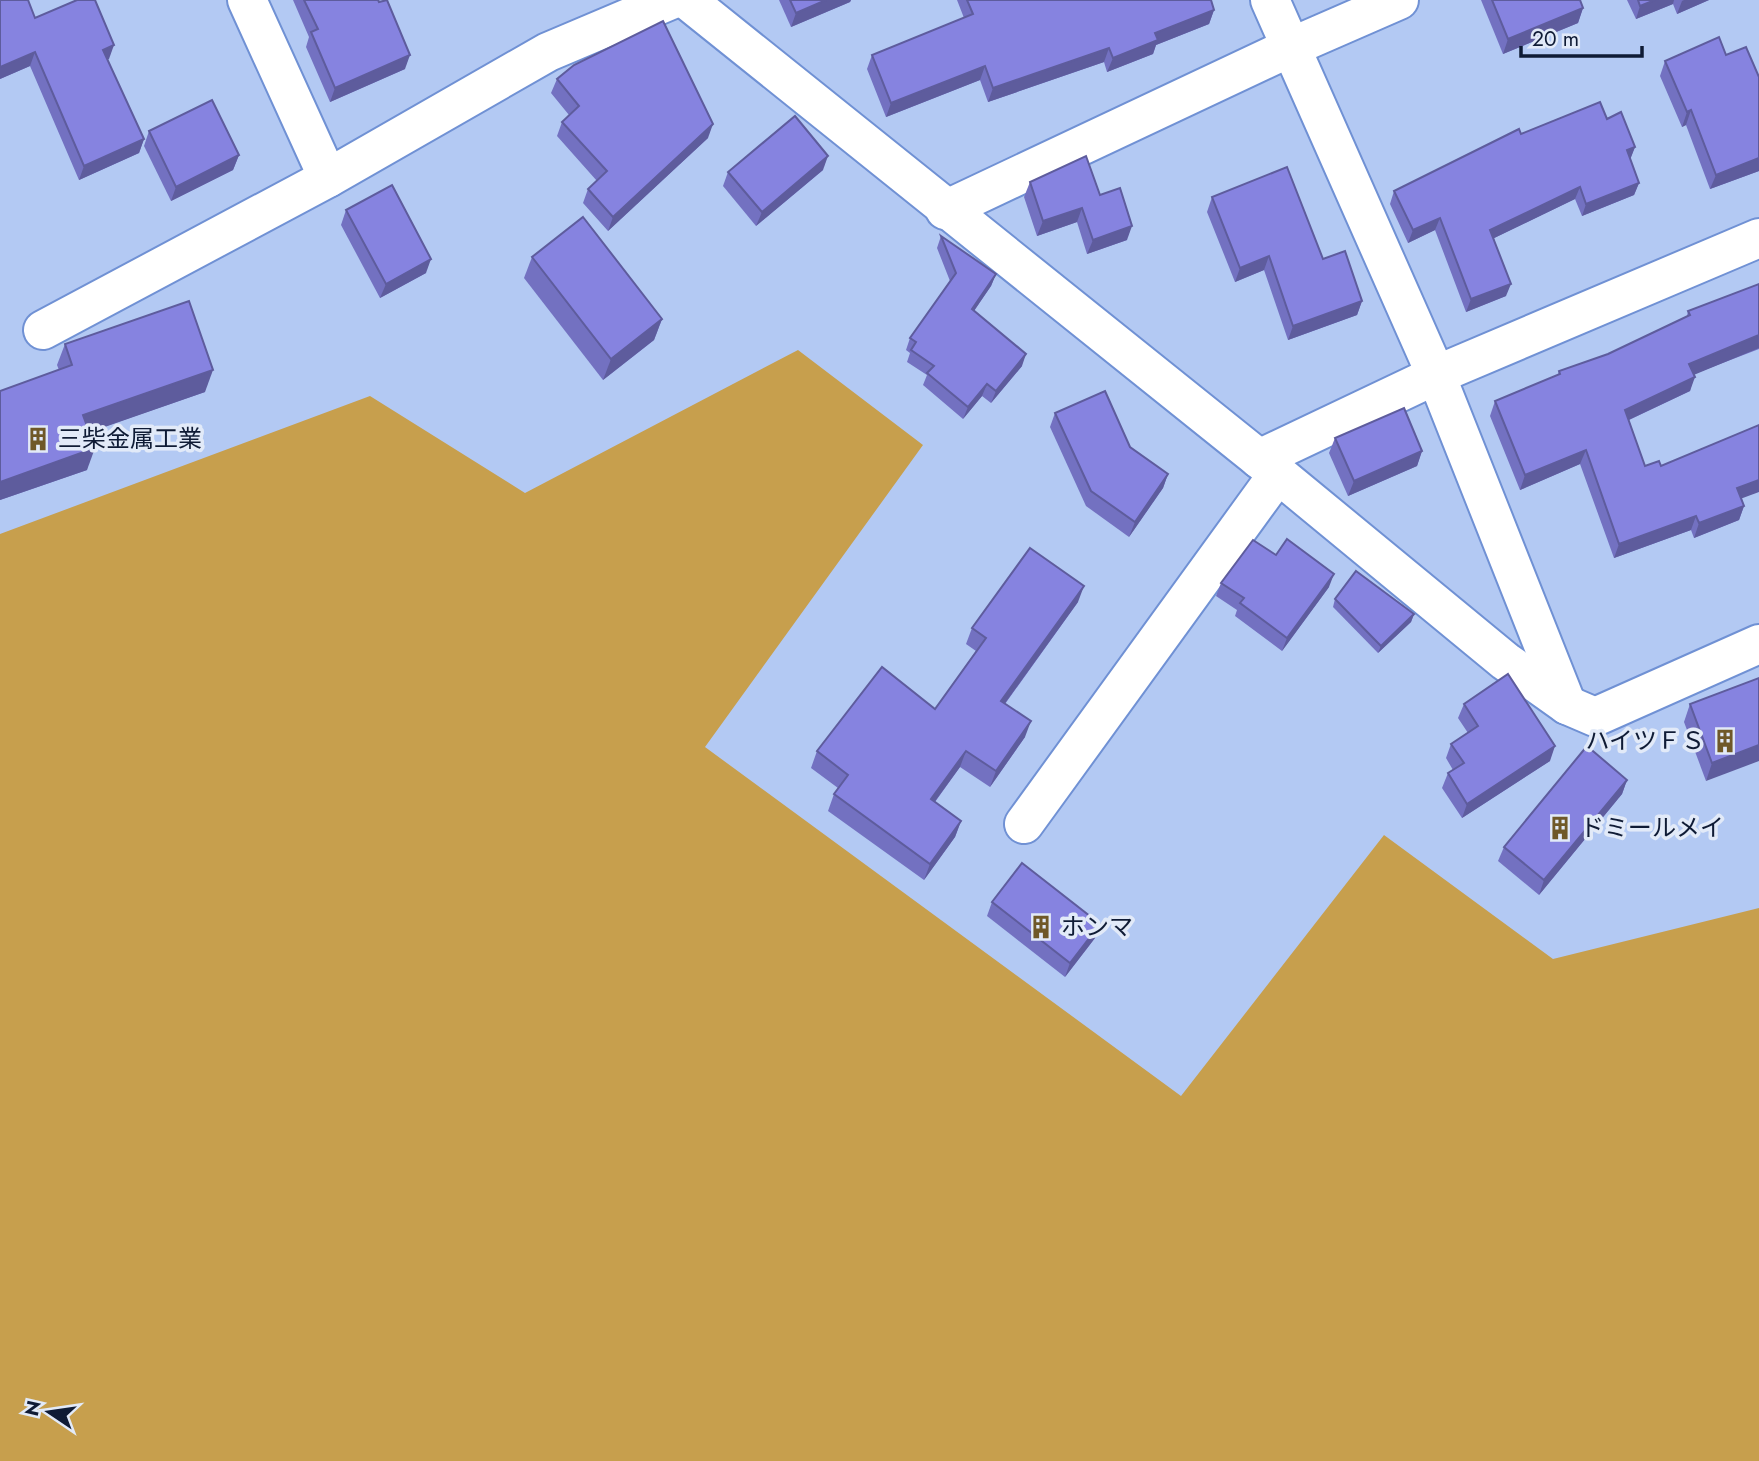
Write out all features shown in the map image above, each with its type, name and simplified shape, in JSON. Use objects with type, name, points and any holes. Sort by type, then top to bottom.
[{"type":"street","points":[[247,0],[328,178]]},
{"type":"street","points":[[43,330],[328,178],[548,52],[671,0]]},
{"type":"street","points":[[687,0],[1505,661],[1567,705],[1595,717],[1759,644]]},
{"type":"street","points":[[1270,0],[1436,375],[1567,705]]},
{"type":"street","points":[[945,210],[1289,48],[1399,0]]},
{"type":"street","points":[[1024,824],[1268,467],[1436,375],[1759,238]]},
{"type":"shaded area","points":[[798,350],[923,445],[705,747],[1181,1096],[1384,835],[1553,959],[1759,908],[1759,1461],[0,1461],[0,534],[370,396],[525,493]]},
{"type":"building","points":[[0,0],[28,0],[35,18],[77,0],[95,0],[114,45],[103,50],[144,139],[84,166],[35,52],[0,67]]},
{"type":"building","points":[[304,0],[387,0],[410,55],[335,88],[311,32],[318,29]]},
{"type":"building","points":[[790,0],[826,0],[796,13]]},
{"type":"building","points":[[967,0],[1211,0],[1214,10],[1155,33],[1158,40],[1113,58],[1109,48],[993,88],[985,66],[891,103],[872,55],[973,14]]},
{"type":"building","points":[[1492,0],[1580,0],[1583,8],[1508,39]]},
{"type":"building","points":[[1638,0],[1655,0],[1640,6]]},
{"type":"building","points":[[663,21],[713,124],[613,217],[588,189],[607,171],[562,122],[579,106],[557,79],[574,65]]},
{"type":"building","points":[[1719,37],[1726,55],[1746,47],[1759,77],[1759,158],[1716,175],[1691,110],[1687,112],[1665,61]]},
{"type":"building","points":[[212,100],[239,155],[176,187],[149,131]]},
{"type":"building","points":[[1600,102],[1607,119],[1621,112],[1635,147],[1627,150],[1639,183],[1586,204],[1580,187],[1490,230],[1511,284],[1471,299],[1440,218],[1413,230],[1394,191],[1519,129],[1521,134]]},
{"type":"building","points":[[795,116],[828,156],[762,212],[728,172]]},
{"type":"building","points":[[1086,156],[1100,195],[1120,188],[1132,226],[1093,240],[1082,208],[1043,221],[1030,182]]},
{"type":"building","points":[[1287,167],[1323,259],[1345,251],[1362,301],[1293,326],[1269,256],[1240,268],[1212,197]]},
{"type":"building","points":[[392,185],[431,259],[386,284],[346,210]]},
{"type":"building","points":[[583,217],[662,319],[611,359],[532,257]]},
{"type":"building","points":[[941,236],[996,274],[972,309],[1026,354],[996,391],[987,384],[968,407],[927,373],[934,366],[911,350],[916,342],[910,338],[956,273]]},
{"type":"building","points":[[1759,284],[1759,335],[1689,364],[1695,377],[1625,410],[1645,466],[1659,461],[1661,466],[1759,425],[1759,480],[1737,488],[1744,506],[1699,523],[1696,516],[1619,544],[1586,450],[1525,475],[1495,401],[1560,374],[1559,371],[1608,354],[1690,315],[1688,311]]},
{"type":"building","points":[[189,301],[213,370],[83,415],[95,448],[0,482],[0,391],[72,365],[65,344]]},
{"type":"building","points":[[1105,391],[1130,447],[1168,474],[1135,522],[1091,491],[1055,413]]},
{"type":"building","points":[[1404,408],[1422,451],[1354,481],[1335,438]]},
{"type":"building","points":[[1287,539],[1334,574],[1287,638],[1240,603],[1244,598],[1221,583],[1253,540],[1276,555]]},
{"type":"building","points":[[1030,548],[1084,586],[1001,701],[1031,721],[996,771],[966,751],[931,799],[961,821],[930,864],[834,794],[848,775],[817,751],[882,667],[935,709],[986,638],[972,628]]},
{"type":"building","points":[[1356,571],[1414,614],[1381,646],[1335,599]]},
{"type":"building","points":[[1508,674],[1555,746],[1467,804],[1448,773],[1464,763],[1451,744],[1478,726],[1464,704]]},
{"type":"building","name":"ハイツＦＳ","points":[[1759,678],[1759,745],[1712,763],[1690,704]]},
{"type":"building","name":"ドミールメイ","points":[[1587,746],[1627,780],[1544,880],[1504,847]]},
{"type":"building","name":"ホンマ","points":[[1022,863],[1100,924],[1070,963],[992,902]]},
{"type":"place","name":"三柴金属工業","points":[[38,439]]},
{"type":"place","name":"ハイツＦＳ","points":[[1725,741]]},
{"type":"place","name":"ドミールメイ","points":[[1560,828]]},
{"type":"place","name":"ホンマ","points":[[1041,927]]}]
